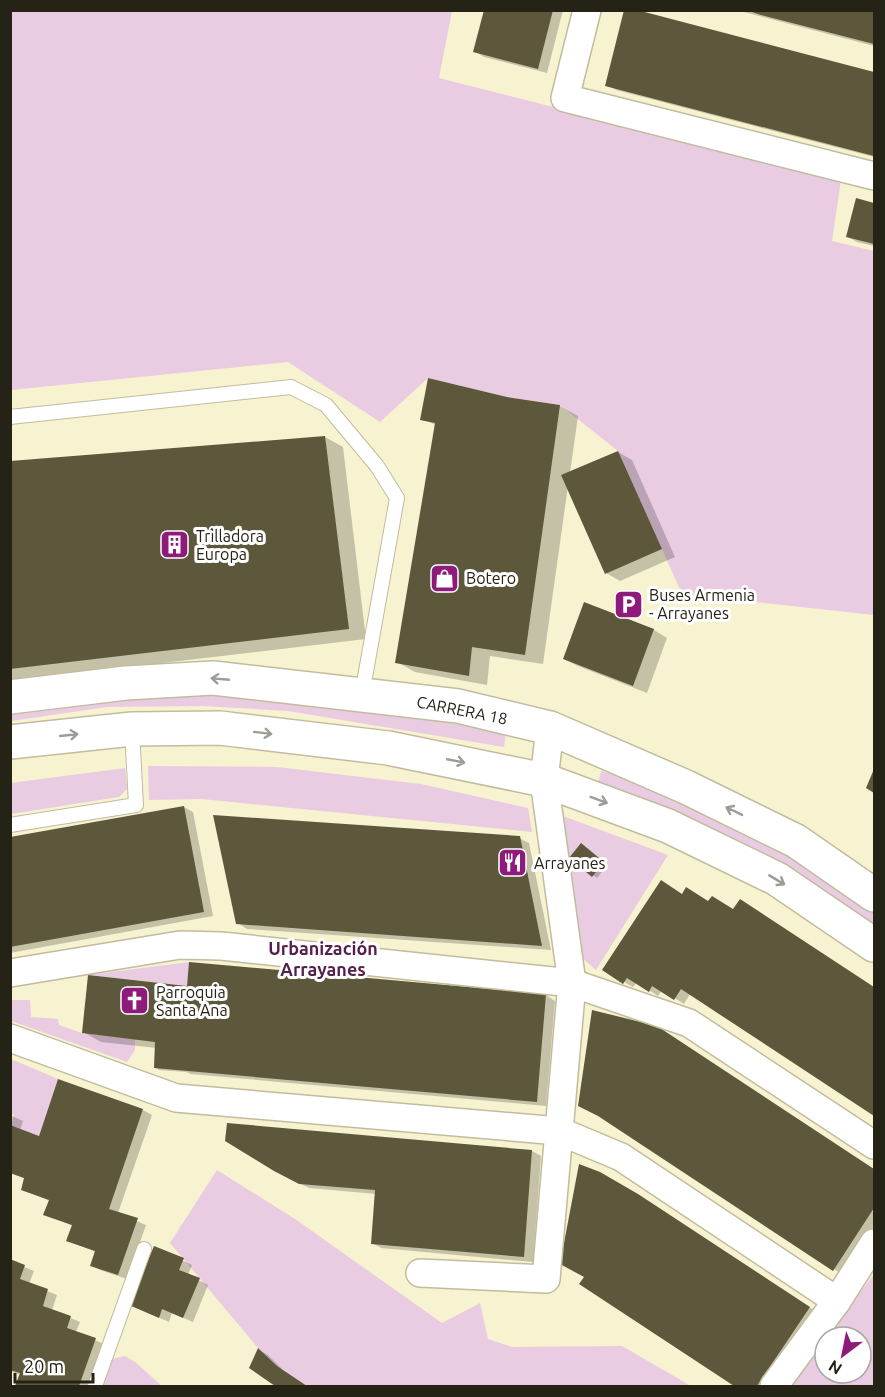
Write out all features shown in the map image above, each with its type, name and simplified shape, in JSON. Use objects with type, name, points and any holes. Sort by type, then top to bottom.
[{"type":"main road","name":"CARRERA 18","points":[[10,697],[126,683],[213,678],[458,706],[549,728],[686,787],[796,841],[874,895]]},
{"type":"main road","points":[[10,741],[132,729],[220,728],[388,748],[544,780],[668,826],[767,874],[874,945]]},
{"type":"street","points":[[587,10],[565,98],[874,176]]},
{"type":"street","points":[[420,1273],[546,1279],[572,983],[544,780],[549,728]]},
{"type":"street","points":[[10,974],[180,945],[221,946],[572,983],[689,1023],[874,1145]]},
{"type":"street","points":[[10,1038],[176,1098],[559,1131],[621,1157],[837,1301]]},
{"type":"street","points":[[774,1386],[837,1301],[874,1243]]},
{"type":"lane","points":[[10,417],[291,387],[326,405],[377,466],[397,498],[362,694]]},
{"type":"lane","points":[[10,825],[136,805],[132,729]]},
{"type":"lane","points":[[95,1386],[144,1249]]},
{"type":"shaded area","points":[[11,11],[452,11],[439,78],[841,180],[832,241],[874,251],[874,615],[682,594],[618,451],[560,405],[507,397],[428,378],[380,422],[288,362],[11,390]]},
{"type":"shaded area","points":[[202,691],[286,697],[506,732],[504,747],[288,711],[203,706],[107,707],[11,721],[10,708]]},
{"type":"shaded area","points":[[148,766],[277,767],[421,784],[528,808],[532,832],[202,799],[149,800]]},
{"type":"shaded area","points":[[125,768],[127,789],[119,797],[11,814],[11,783]]},
{"type":"shaded area","points":[[601,771],[685,803],[789,852],[874,908],[874,928],[598,783]]},
{"type":"shaded area","points":[[563,816],[668,855],[596,970],[580,956]]},
{"type":"shaded area","points":[[189,962],[187,986],[88,975]]},
{"type":"shaded area","points":[[11,1000],[30,1000],[31,1017],[58,1019],[59,1025],[82,1033],[135,1039],[135,1050],[127,1062],[11,1021]]},
{"type":"shaded area","points":[[11,1059],[58,1079],[39,1136],[11,1126],[14,1115],[11,1113]]},
{"type":"shaded area","points":[[217,1170],[295,1219],[442,1323],[480,1303],[488,1339],[512,1347],[622,1346],[691,1386],[307,1386],[277,1366],[258,1348],[170,1243]]},
{"type":"shaded area","points":[[874,1275],[874,1386],[786,1386],[813,1351],[813,1385],[873,1385],[873,1325],[833,1325]]},
{"type":"shaded area","points":[[125,1356],[162,1386],[102,1386],[112,1359]]},
{"type":"building","points":[[484,10],[553,10],[538,69],[473,52]]},
{"type":"building","points":[[624,10],[637,10],[874,72],[874,156],[605,86]]},
{"type":"building","points":[[746,10],[874,10],[874,44],[761,15]]},
{"type":"building","points":[[856,198],[874,203],[874,244],[846,237]]},
{"type":"building","points":[[428,378],[507,397],[560,405],[525,655],[472,647],[469,676],[395,663],[435,423],[420,420]]},
{"type":"building","name":"Trilladora Europa","points":[[325,436],[349,629],[10,669],[10,461]]},
{"type":"building","points":[[618,451],[662,549],[605,574],[561,475]]},
{"type":"building","points":[[584,602],[654,629],[633,686],[563,659]]},
{"type":"building","points":[[874,769],[874,793],[866,788]]},
{"type":"building","points":[[184,806],[204,912],[10,947],[10,837]]},
{"type":"building","points":[[213,815],[520,836],[542,946],[236,924]]},
{"type":"building","points":[[581,843],[604,862],[592,877],[569,858]]},
{"type":"building","points":[[661,880],[682,894],[686,887],[708,901],[712,896],[733,909],[740,899],[874,987],[874,1116],[681,989],[674,1000],[652,986],[649,992],[627,978],[623,984],[602,970]]},
{"type":"building","points":[[189,962],[546,994],[537,1102],[154,1068],[155,1042],[82,1033],[88,975],[187,986]]},
{"type":"building","points":[[592,1010],[657,1026],[874,1169],[874,1208],[833,1271],[598,1116],[578,1106]]},
{"type":"building","points":[[58,1079],[143,1109],[109,1209],[138,1218],[118,1275],[90,1266],[95,1251],[66,1241],[72,1225],[43,1215],[49,1200],[21,1190],[24,1178],[10,1173],[10,1125],[39,1136]]},
{"type":"building","points":[[227,1123],[532,1150],[524,1257],[371,1244],[375,1190],[299,1184],[225,1141]]},
{"type":"building","points":[[579,1164],[600,1172],[638,1194],[810,1307],[757,1386],[734,1386],[579,1284],[584,1277],[560,1264]]},
{"type":"building","points":[[154,1246],[184,1258],[179,1270],[200,1278],[183,1318],[162,1309],[159,1318],[129,1305]]},
{"type":"building","points":[[10,1259],[25,1265],[20,1279],[48,1289],[43,1306],[71,1316],[67,1328],[96,1338],[79,1386],[15,1386],[20,1373],[10,1370]]},
{"type":"building","points":[[258,1348],[277,1366],[307,1386],[275,1386],[249,1368]]},
{"type":"place","name":"Trilladora Europa","points":[[175,545]]},
{"type":"place","name":"Botero","points":[[445,578]]},
{"type":"place","name":"Buses Armenia - Arrayanes","points":[[628,604]]},
{"type":"place","name":"Arrayanes","points":[[513,863]]},
{"type":"place","name":"Parroquia Santa Ana","points":[[135,1001]]},
{"type":"district","name":"Urbanización Arrayanes","points":[[323,959]]}]
